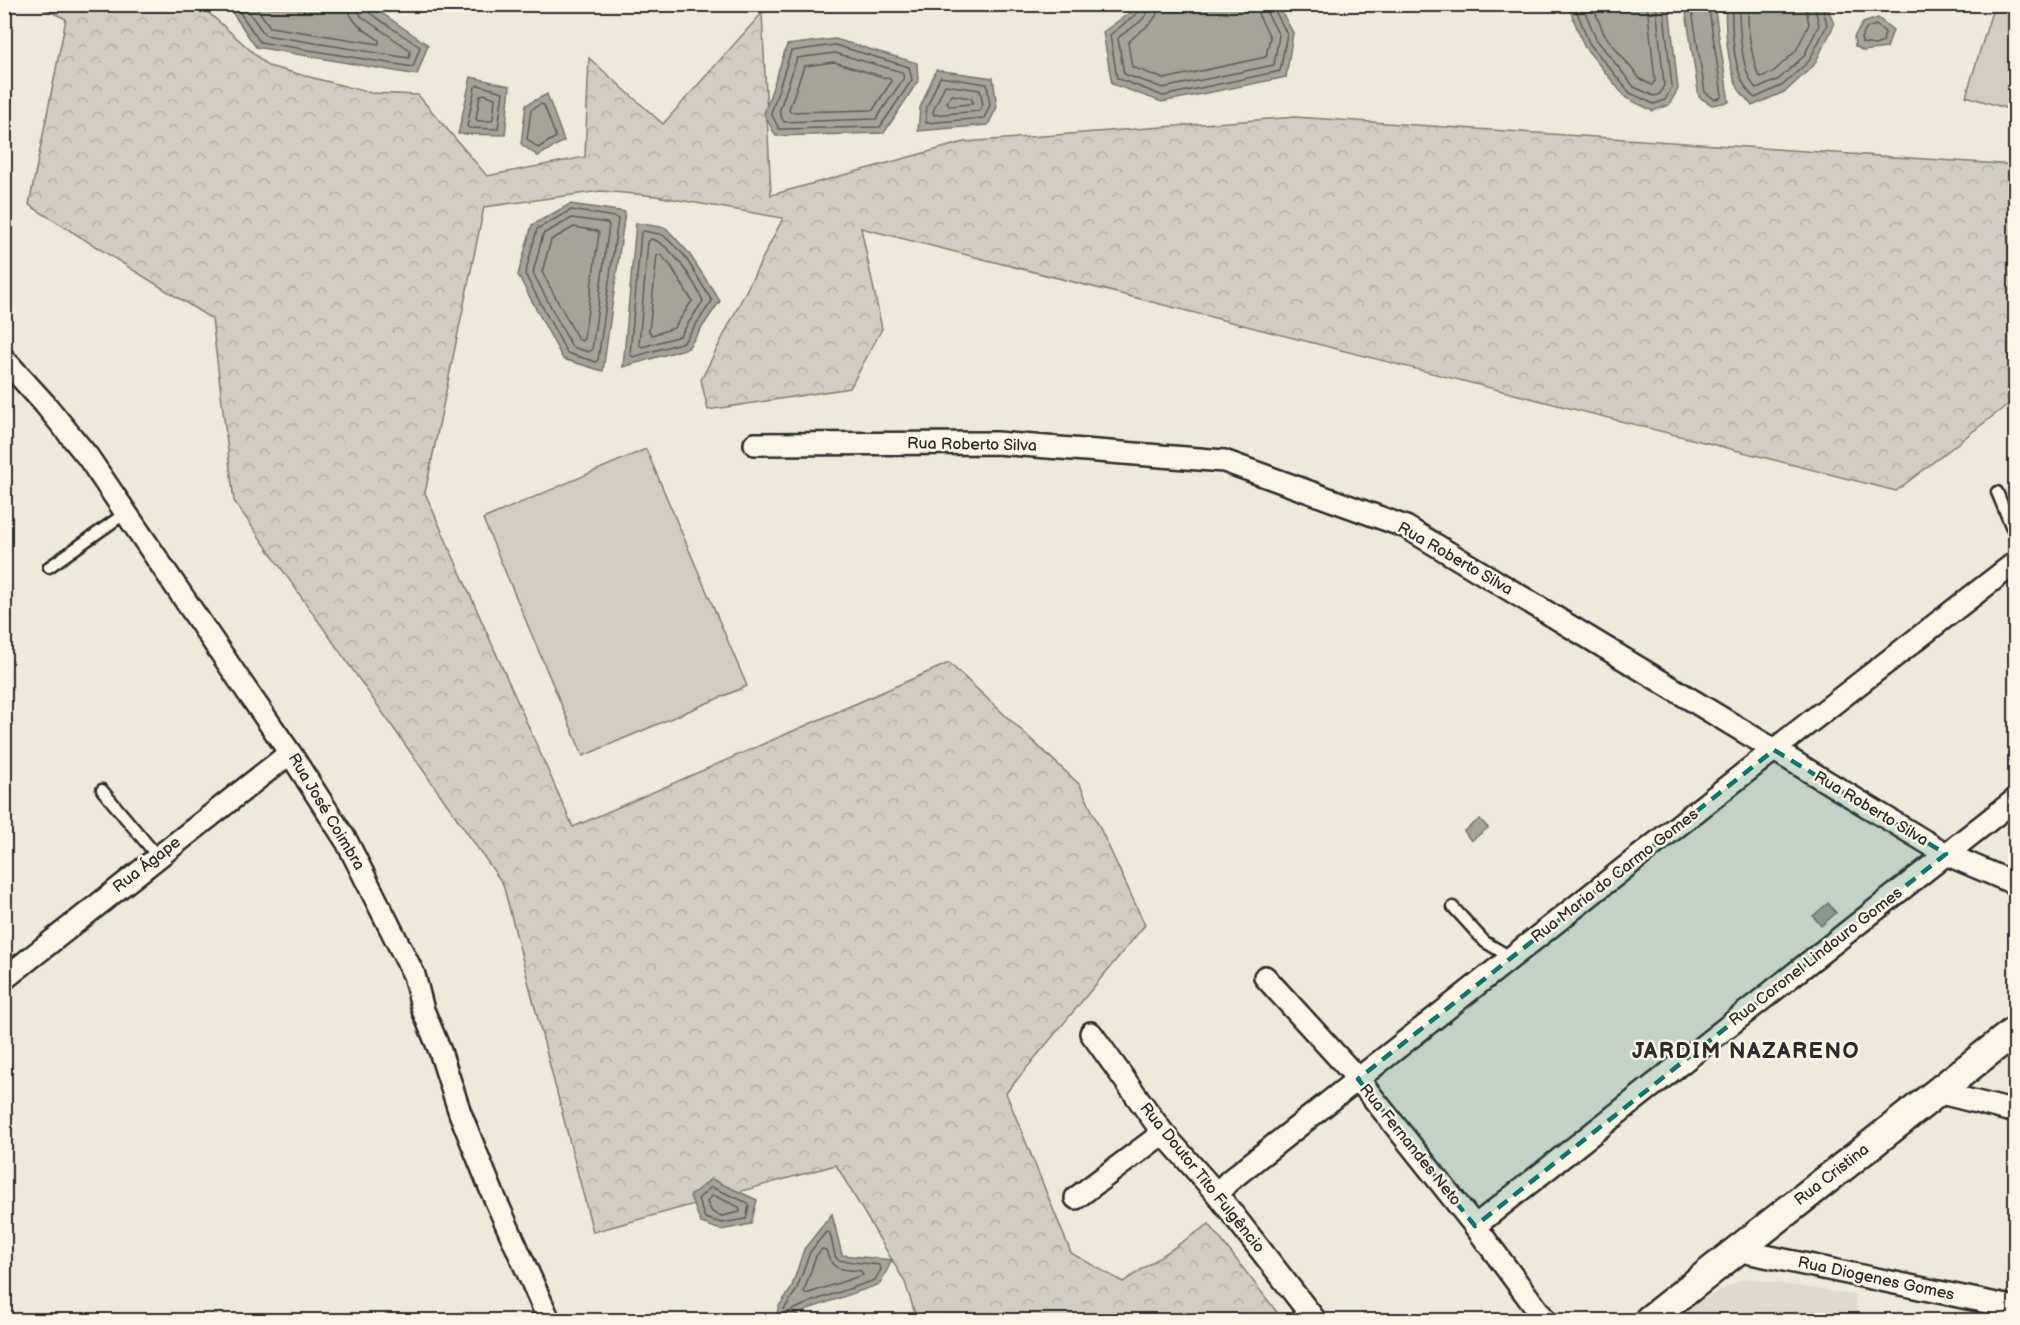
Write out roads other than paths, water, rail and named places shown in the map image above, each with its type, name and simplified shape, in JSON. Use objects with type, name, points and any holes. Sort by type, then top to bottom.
[{"type":"main road","name":"Rua Cristina","points":[[1650,1320],[2016,1030]]},
{"type":"street","name":"Rua José Coimbra","points":[[4,358],[88,457],[127,512],[291,753],[347,842],[414,975],[423,1010],[440,1051],[460,1113],[492,1192],[549,1320]]},
{"type":"street","name":"Rua Roberto Silva","points":[[755,444],[996,443],[1224,461],[1406,527],[1946,854],[2016,884]]},
{"type":"street","name":"Rua Maria do Carmo Gomes","points":[[1217,1194],[1229,1181],[1774,750],[2016,562]]},
{"type":"street","name":"Rua Ágape","points":[[4,979],[291,753]]},
{"type":"street","name":"Rua Coronel Lindouro Gomes","points":[[1475,1226],[2016,798]]},
{"type":"street","name":"Rua Fernandes Neto","points":[[1265,977],[1358,1079],[1475,1226],[1545,1320]]},
{"type":"street","name":"Rua Doutor Tito Fulgêncio","points":[[1091,1033],[1163,1133],[1217,1194],[1315,1320]]},
{"type":"street","points":[[1936,1092],[2016,1112]]},
{"type":"street","points":[[1076,1198],[1163,1133]]},
{"type":"street","name":"Rua Diogenes Gomes","points":[[1736,1250],[2016,1308]]},
{"type":"lane","points":[[1997,492],[2012,528],[2016,532]]},
{"type":"lane","points":[[50,567],[127,512]]},
{"type":"lane","points":[[102,790],[158,857]]},
{"type":"lane","points":[[1453,907],[1485,942],[1512,958]]},
{"type":"water","points":[[227,5],[370,5],[428,45],[417,75],[256,47]]},
{"type":"water","points":[[1140,5],[1278,5],[1293,33],[1286,77],[1162,102],[1112,84],[1103,32]]},
{"type":"water","points":[[1568,5],[1669,5],[1678,89],[1669,105],[1653,111],[1626,98],[1584,46]]},
{"type":"water","points":[[1685,5],[1714,5],[1729,102],[1712,105],[1699,97]]},
{"type":"water","points":[[1726,5],[1827,5],[1834,25],[1814,65],[1786,91],[1752,106],[1738,88],[1729,58]]},
{"type":"water","points":[[1878,18],[1893,30],[1887,48],[1863,51],[1855,46],[1854,37],[1863,23]]},
{"type":"water","points":[[835,39],[917,63],[918,81],[884,133],[776,136],[764,114],[787,45]]},
{"type":"water","points":[[936,70],[993,78],[997,107],[988,125],[918,131],[920,108]]},
{"type":"water","points":[[471,77],[510,86],[505,135],[458,134]]},
{"type":"water","points":[[547,94],[564,141],[538,156],[521,144],[526,105]]},
{"type":"water","points":[[570,204],[625,212],[603,371],[563,359],[518,275],[532,225]]},
{"type":"water","points":[[636,223],[666,228],[688,252],[720,301],[688,348],[623,367]]},
{"type":"water","points":[[1480,819],[1488,828],[1471,841],[1464,831]]},
{"type":"water","points":[[1828,903],[1836,913],[1821,926],[1813,916]]},
{"type":"water","points":[[711,1179],[757,1200],[751,1224],[721,1230],[701,1223],[690,1196]]},
{"type":"water","points":[[832,1214],[842,1255],[892,1260],[880,1284],[814,1307],[787,1320],[775,1320],[779,1306],[791,1289],[804,1249]]},
{"type":"district","name":"JARDIM NAZARENO","points":[[1746,1051]]}]
